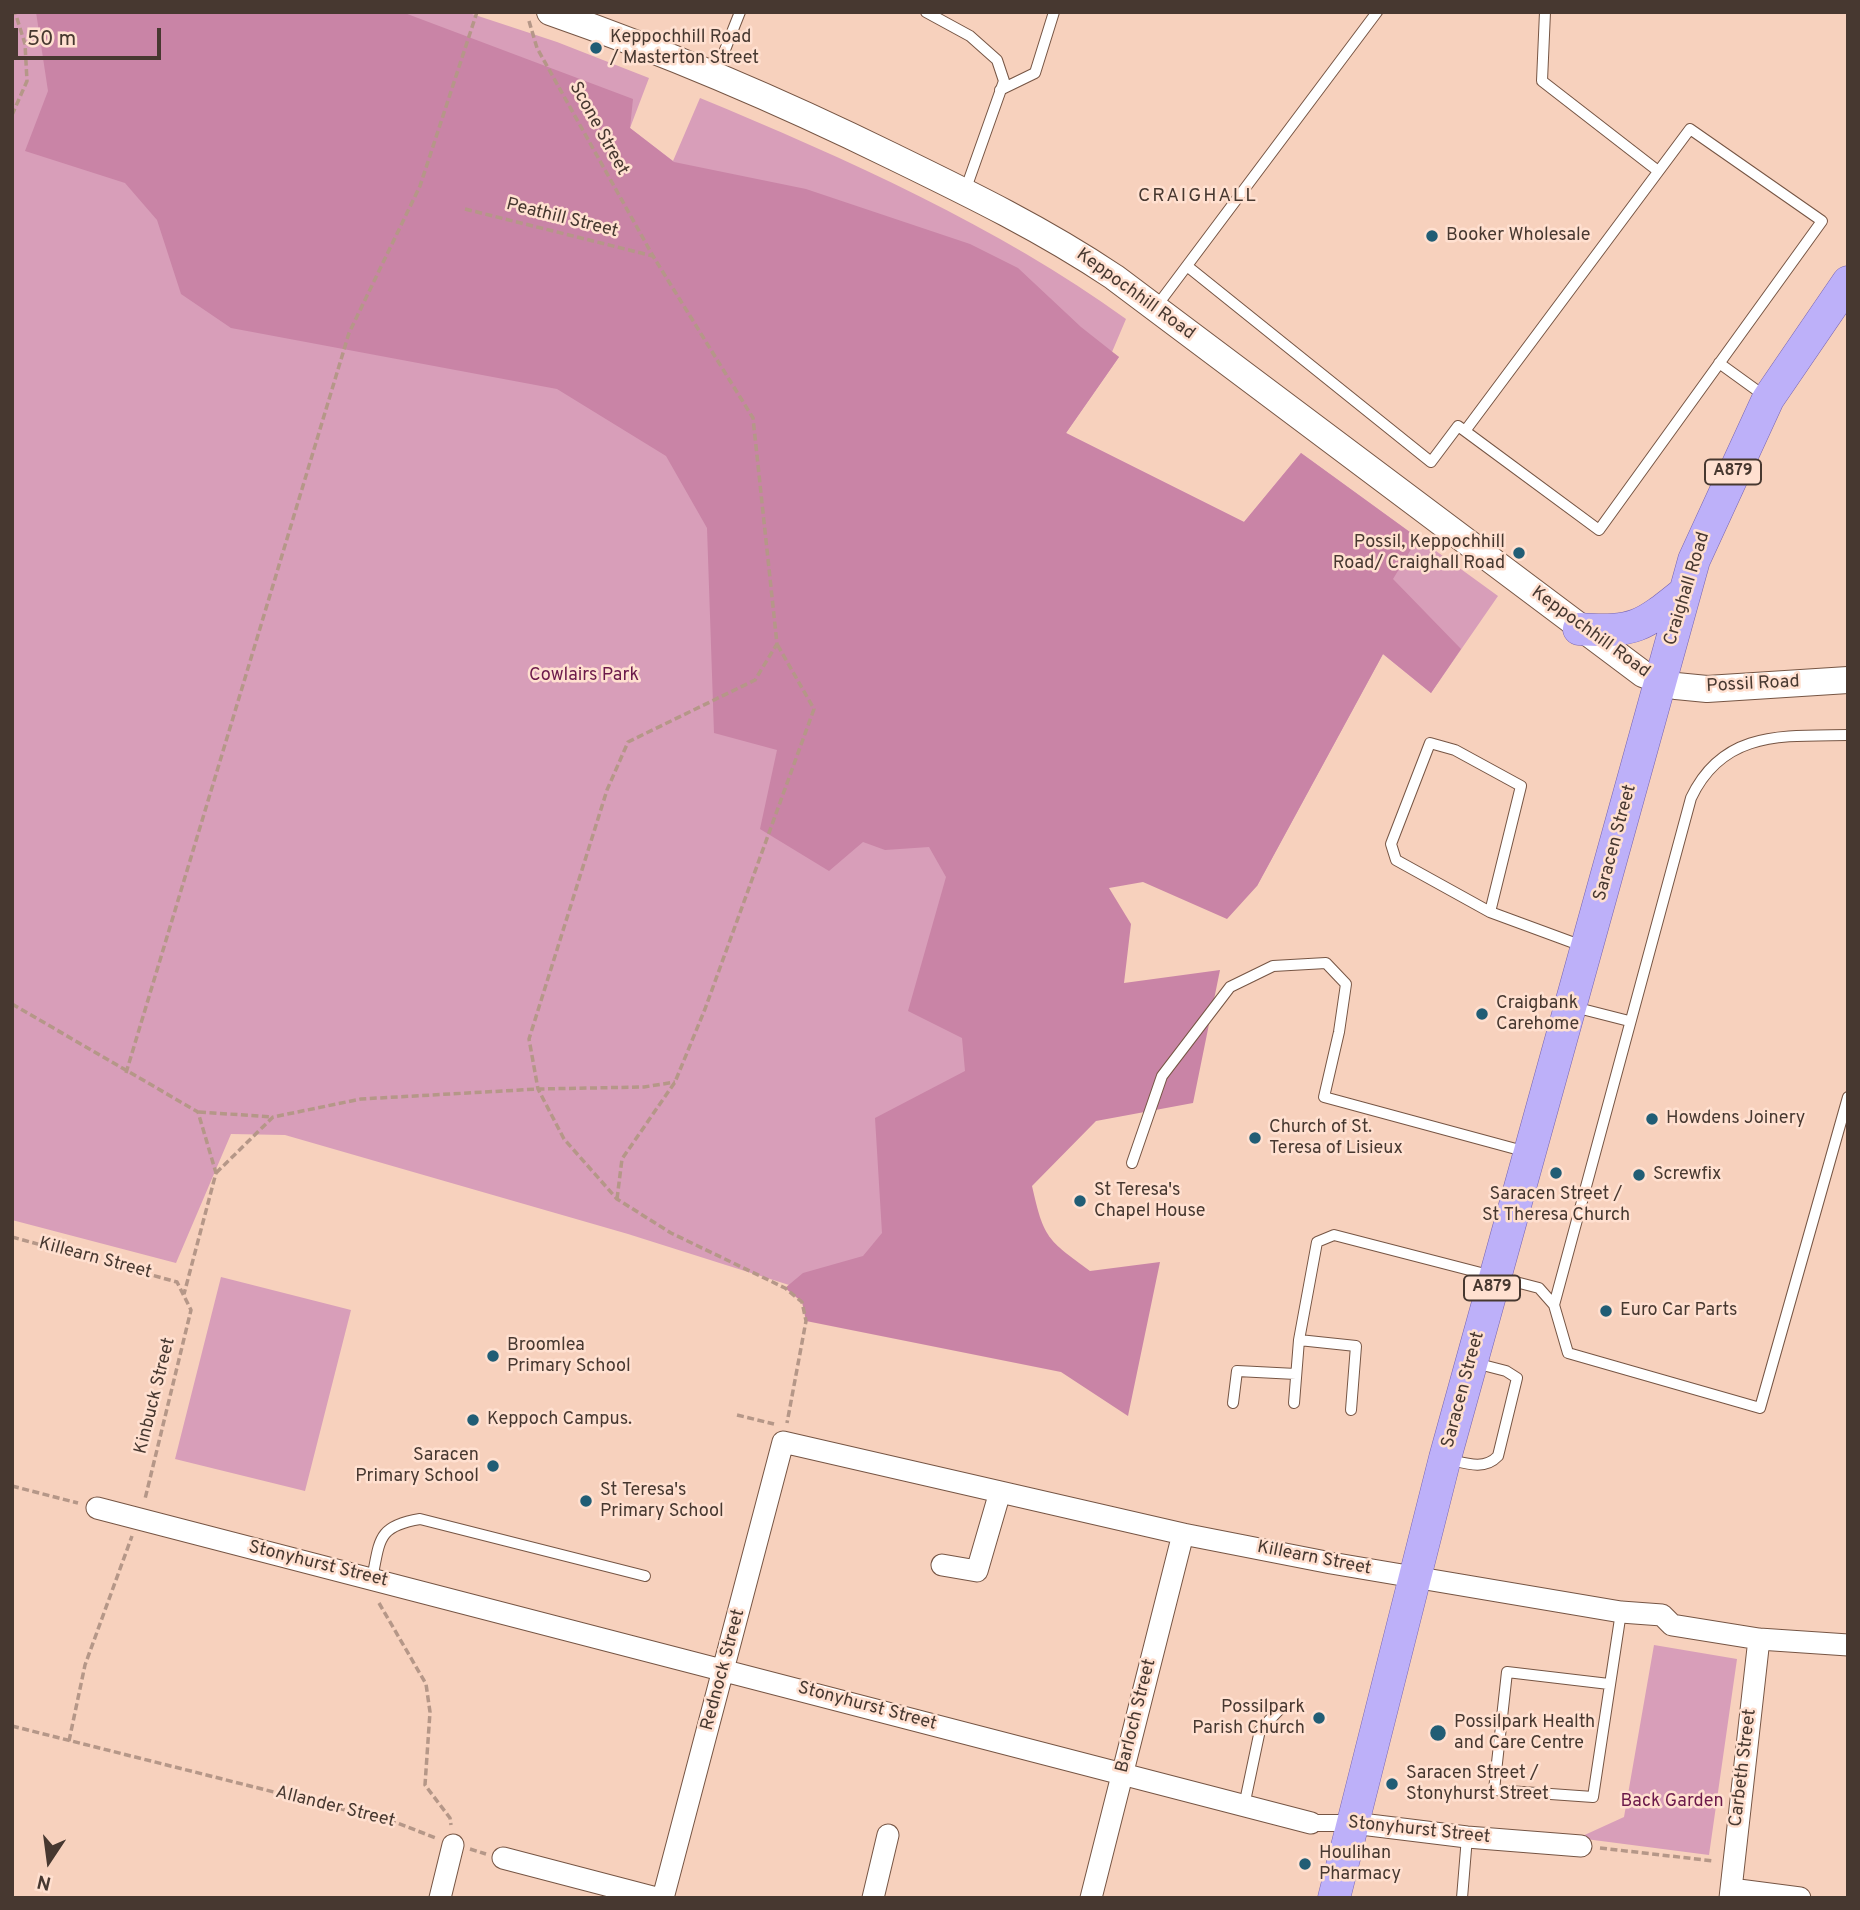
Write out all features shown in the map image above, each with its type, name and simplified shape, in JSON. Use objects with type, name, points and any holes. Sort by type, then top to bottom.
[{"type":"main road","name":"Craighall Road","points":[[1659,682],[1704,534],[1768,399],[1846,287]]},
{"type":"main road","points":[[1579,629],[1613,631],[1636,627],[1685,592]]},
{"type":"main road","name":"Saracen Street","points":[[1334,1898],[1445,1458],[1659,682]]},
{"type":"street","name":"Keppochhill Road","points":[[550,12],[624,38],[715,75],[846,133],[1017,216],[1073,250],[1155,307],[1579,629],[1659,682]]},
{"type":"street","name":"Possil Road","points":[[1659,682],[1707,689],[1848,680]]},
{"type":"street","name":"Killearn Street","points":[[783,1442],[1183,1534],[1621,1612],[1661,1615],[1672,1625],[1759,1639],[1848,1645]]},
{"type":"street","name":"Rednock Street","points":[[653,1897],[725,1669],[783,1442]]},
{"type":"street","points":[[942,1565],[977,1571],[1000,1492]]},
{"type":"street","name":"Stonyhurst Street","points":[[97,1508],[1311,1823],[1353,1822],[1467,1837],[1580,1846]]},
{"type":"street","name":"Barloch Street","points":[[1091,1898],[1183,1534]]},
{"type":"street","name":"Carbeth Street","points":[[1731,1893],[1759,1639]]},
{"type":"street","points":[[873,1898],[888,1835]]},
{"type":"street","points":[[440,1898],[453,1845]]},
{"type":"street","points":[[502,1858],[653,1897]]},
{"type":"street","points":[[1731,1893],[1800,1898]]},
{"type":"lane","points":[[715,75],[740,12]]},
{"type":"lane","points":[[926,12],[970,36],[997,60],[1002,86],[965,191]]},
{"type":"lane","points":[[1002,86],[1035,73],[1054,12]]},
{"type":"lane","points":[[1155,307],[1377,12]]},
{"type":"lane","points":[[1545,12],[1542,81],[1658,171]]},
{"type":"lane","points":[[1187,267],[1431,462],[1458,426],[1599,530],[1822,221],[1690,129],[1465,431]]},
{"type":"lane","points":[[1720,363],[1768,399]]},
{"type":"lane","points":[[1554,1305],[1629,1021],[1691,798],[1699,780],[1734,749],[1756,740],[1848,735]]},
{"type":"lane","points":[[1490,912],[1521,786],[1455,750],[1430,743],[1391,844],[1396,860],[1490,912],[1587,948]]},
{"type":"lane","points":[[1132,1163],[1163,1076],[1230,987],[1273,966],[1326,963],[1346,984],[1339,1032],[1324,1097],[1529,1153]]},
{"type":"lane","points":[[1569,1005],[1629,1021]]},
{"type":"lane","points":[[1294,1403],[1299,1340],[1317,1242],[1334,1234],[1539,1288],[1554,1305],[1568,1353],[1760,1408],[1848,1097]]},
{"type":"lane","points":[[1299,1340],[1356,1346],[1351,1410]]},
{"type":"lane","points":[[1445,1458],[1479,1466],[1490,1463],[1498,1456],[1517,1378],[1506,1371],[1472,1362]]},
{"type":"lane","points":[[1233,1403],[1237,1371],[1296,1374]]},
{"type":"lane","points":[[372,1578],[380,1537],[394,1523],[420,1518],[645,1576]]},
{"type":"lane","points":[[1609,1684],[1507,1672],[1494,1790],[1593,1797],[1621,1612]]},
{"type":"lane","points":[[1244,1806],[1260,1730],[1279,1710]]},
{"type":"lane","points":[[1462,1898],[1467,1837]]},
{"type":"path","points":[[12,116],[27,81],[24,44],[15,12]]},
{"type":"path","points":[[126,1073],[349,333],[420,186],[477,12]]},
{"type":"path","name":"Scone Street","points":[[532,12],[528,23],[537,48],[653,256],[752,418],[776,643]]},
{"type":"path","name":"Peathill Street","points":[[465,209],[653,256]]},
{"type":"path","points":[[617,1199],[622,1159],[676,1082],[814,709],[776,643]]},
{"type":"path","points":[[737,1415],[786,1427],[806,1321],[802,1302],[785,1287],[671,1233],[617,1199],[564,1139],[538,1089],[529,1039],[607,790],[628,742],[755,680],[776,643]]},
{"type":"path","points":[[12,1004],[126,1073],[198,1112],[273,1117],[361,1099],[538,1089],[644,1087],[676,1082]]},
{"type":"path","points":[[198,1112],[216,1173]]},
{"type":"path","points":[[184,1295],[216,1173],[273,1117]]},
{"type":"path","name":"Killearn Street","points":[[12,1237],[177,1282]]},
{"type":"path","name":"Kinbuck Street","points":[[69,1741],[85,1665],[139,1518],[191,1310],[177,1282]]},
{"type":"path","points":[[12,1486],[97,1508]]},
{"type":"path","points":[[372,1578],[379,1603],[426,1684],[430,1712],[425,1785],[450,1818],[453,1845]]},
{"type":"path","name":"Allander Street","points":[[12,1726],[397,1823],[453,1845],[502,1858]]},
{"type":"path","points":[[1580,1846],[1733,1863]]},
{"type":"green space","name":"Cowlairs Park","points":[[12,12],[466,12],[557,42],[649,78],[630,128],[673,161],[700,98],[865,170],[974,224],[1026,254],[1126,319],[1112,352],[1119,357],[1066,433],[1244,522],[1301,453],[1498,596],[1431,693],[1383,654],[1257,886],[1084,833],[947,1335],[628,1234],[285,1135],[231,1134],[176,1263],[12,1220]]},
{"type":"green space","points":[[221,1277],[351,1310],[305,1491],[175,1459]]},
{"type":"green space","name":"Back Garden","points":[[1654,1645],[1737,1659],[1709,1855],[1578,1838],[1624,1817]]},
{"type":"shaded area","points":[[36,12],[402,12],[633,99],[630,128],[674,162],[806,189],[970,244],[1018,268],[1081,327],[1119,357],[1066,433],[1244,522],[1301,453],[1418,538],[1393,579],[1461,649],[1431,693],[1383,654],[1257,886],[1227,919],[1143,882],[1109,888],[1131,924],[1124,983],[1220,970],[1193,1103],[1096,1121],[1032,1186],[1040,1217],[1049,1236],[1064,1252],[1090,1271],[1160,1262],[1128,1416],[1061,1372],[806,1321],[802,1302],[785,1288],[803,1273],[863,1256],[882,1233],[875,1118],[965,1071],[962,1038],[908,1011],[946,877],[929,847],[885,850],[863,842],[829,871],[760,829],[777,750],[714,733],[707,528],[666,456],[557,389],[231,328],[181,294],[157,220],[125,183],[25,151],[48,91]]},
{"type":"place","name":"Keppochhill Road / Masterton Street","points":[[596,48]]},
{"type":"place","name":"Booker Wholesale","points":[[1432,236]]},
{"type":"place","name":"Possil, Keppochhill Road/ Craighall Road","points":[[1519,553]]},
{"type":"place","name":"Craigbank Carehome","points":[[1482,1014]]},
{"type":"place","name":"Howdens Joinery","points":[[1652,1119]]},
{"type":"place","name":"Church of St. Teresa of Lisieux","points":[[1255,1138]]},
{"type":"place","name":"Saracen Street / St Theresa Church","points":[[1556,1173]]},
{"type":"place","name":"Screwfix","points":[[1639,1175]]},
{"type":"place","name":"St Teresa's Chapel House","points":[[1080,1201]]},
{"type":"place","name":"Euro Car Parts","points":[[1606,1311]]},
{"type":"place","name":"Broomlea Primary School","points":[[493,1356]]},
{"type":"place","name":"Keppoch Campus.","points":[[473,1420]]},
{"type":"place","name":"Saracen Primary School","points":[[493,1466]]},
{"type":"place","name":"St Teresa's Primary School","points":[[586,1501]]},
{"type":"place","name":"Possilpark Parish Church","points":[[1319,1718]]},
{"type":"place","name":"Possilpark Health and Care Centre","points":[[1438,1733]]},
{"type":"place","name":"Saracen Street / Stonyhurst Street","points":[[1392,1784]]},
{"type":"place","name":"Houlihan Pharmacy","points":[[1305,1864]]},
{"type":"district","name":"CRAIGHALL","points":[[1198,197]]}]
